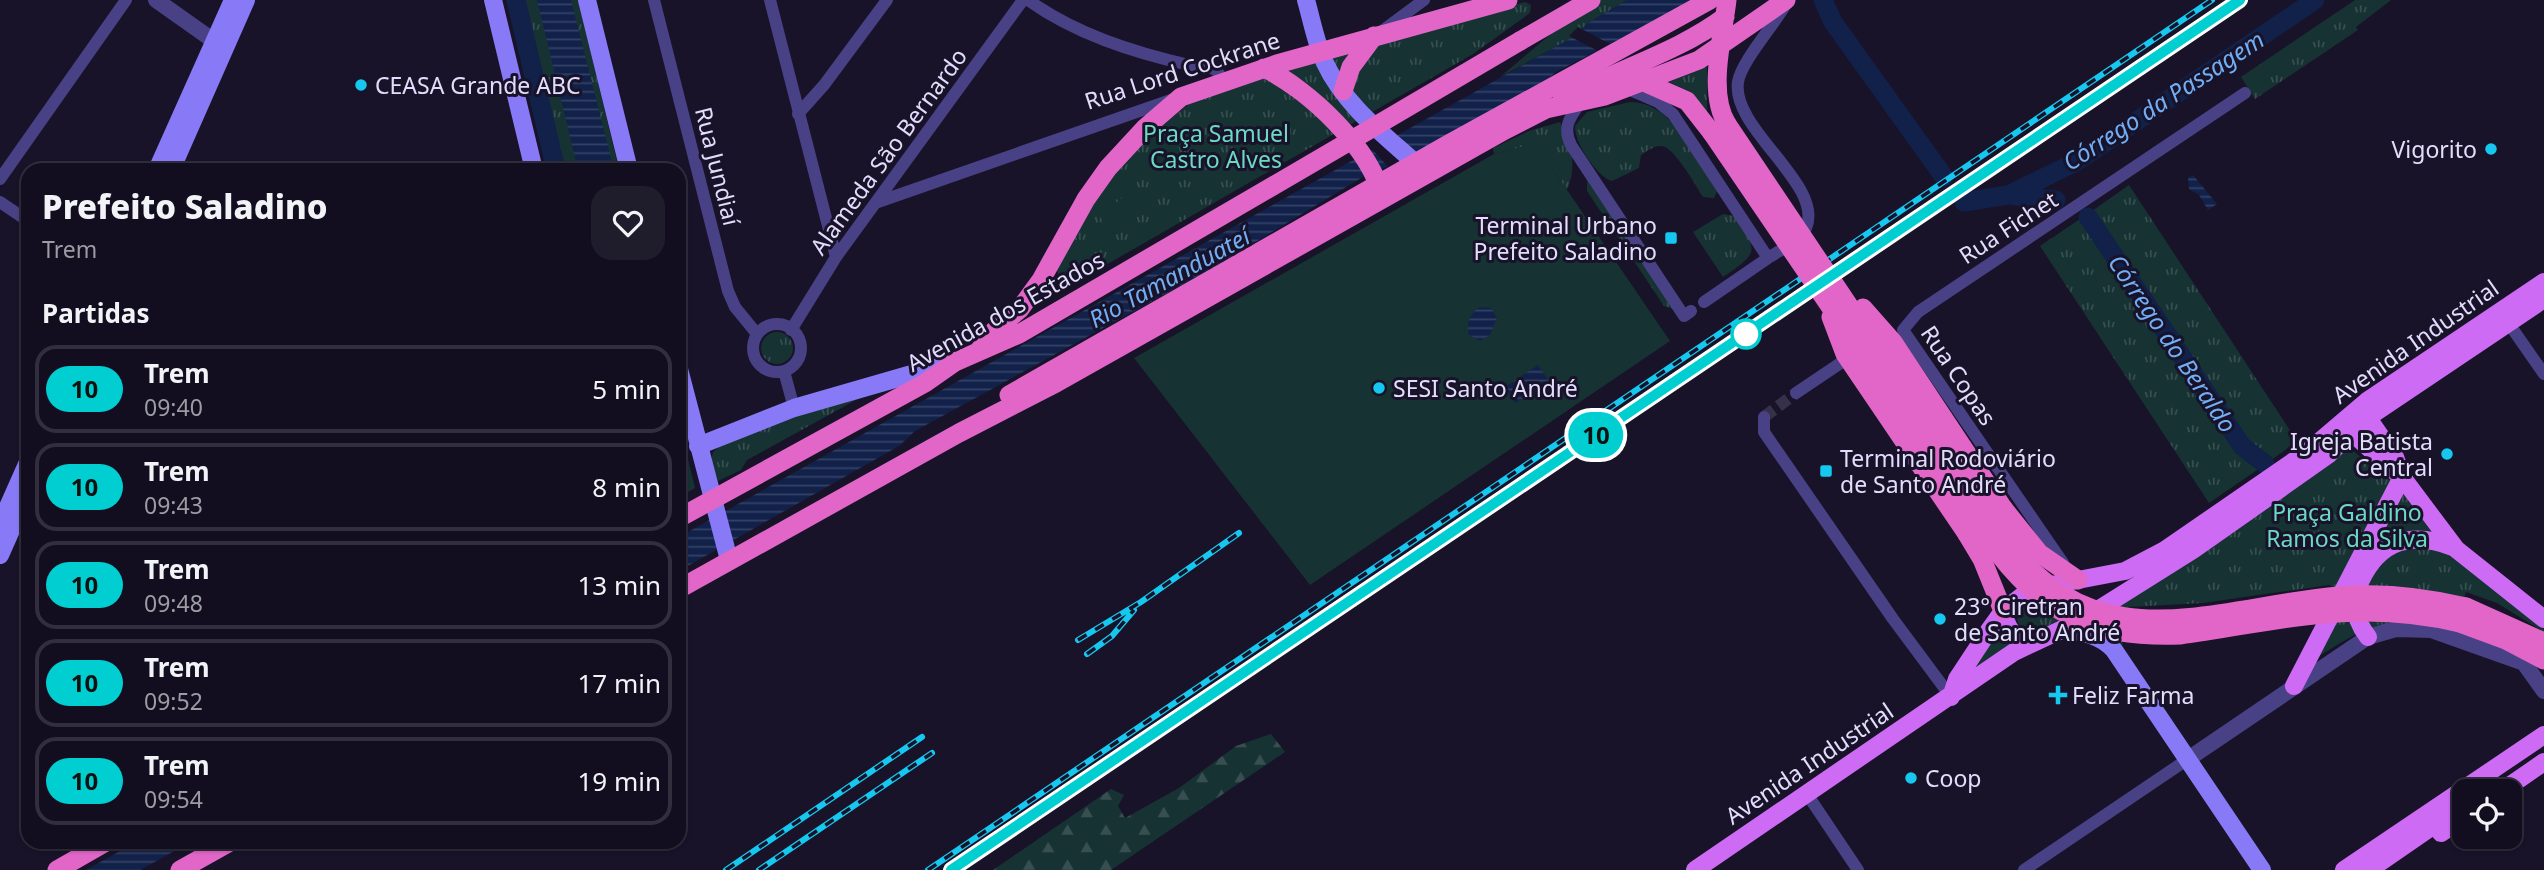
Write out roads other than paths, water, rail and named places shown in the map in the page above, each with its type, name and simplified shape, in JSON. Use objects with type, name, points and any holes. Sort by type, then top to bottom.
[{"type":"highway","name":"Rua Lord Cockrane","points":[[1181,97],[1264,68],[1508,0]]},
{"type":"highway","name":"Avenida dos Estados","points":[[686,516],[714,506],[925,383],[955,362],[1019,334],[1591,0]]},
{"type":"highway","points":[[960,433],[1009,395],[1445,146],[1710,0]]},
{"type":"highway","points":[[1546,109],[1581,102],[1636,85],[1699,60],[1722,47],[1787,0]]},
{"type":"highway","points":[[1719,128],[1717,96],[1726,8]]},
{"type":"highway","points":[[686,584],[727,554],[1056,383],[1587,86],[1688,42],[1726,8]]},
{"type":"highway","points":[[1343,91],[1351,67],[1374,36]]},
{"type":"highway","points":[[1264,68],[1294,86],[1348,136],[1377,179],[1383,200]]},
{"type":"highway","points":[[1636,85],[1687,101],[1719,128],[1830,288],[1998,554],[2033,592],[2073,621],[2101,629],[2154,636],[2204,632],[2340,610],[2463,615],[2544,642]]},
{"type":"highway","points":[[979,350],[994,331],[1020,309],[1041,280],[1086,199],[1108,168],[1145,128],[1181,97]]},
{"type":"highway","points":[[1830,288],[1872,317],[1893,342],[2003,508],[2039,553],[2078,580]]},
{"type":"highway","points":[[1830,288],[1844,354],[1967,534],[1982,559],[2003,611]]},
{"type":"highway","points":[[2463,615],[2544,660]]},
{"type":"highway","points":[[2524,663],[2544,674]]},
{"type":"highway","points":[[57,870],[94,849]]},
{"type":"highway","points":[[180,870],[218,849]]},
{"type":"main road","points":[[174,163],[220,43],[233,0]]},
{"type":"main road","points":[[160,163],[220,43],[246,0]]},
{"type":"main road","points":[[493,0],[532,163]]},
{"type":"main road","points":[[587,0],[627,163]]},
{"type":"main road","points":[[1307,0],[1320,52],[1343,91],[1371,123],[1427,174]]},
{"type":"main road","name":"Avenida Industrial","points":[[1695,870],[2032,641],[2061,631],[2091,614],[2242,517],[2322,460],[2368,418],[2505,317],[2544,282]]},
{"type":"main road","name":"Avenida Industrial","points":[[1951,697],[1952,688],[1969,659],[2003,611],[2030,591],[2125,571],[2165,550],[2307,452],[2367,401],[2505,317],[2544,299]]},
{"type":"main road","points":[[698,446],[794,408],[955,362]]},
{"type":"main road","points":[[686,397],[727,554]]},
{"type":"main road","points":[[2294,686],[2402,477],[2395,457],[2368,418]]},
{"type":"main road","points":[[2331,430],[2351,435],[2402,477],[2456,549]]},
{"type":"main road","points":[[0,555],[6,515],[21,479]]},
{"type":"main road","points":[[6,515],[21,499]]},
{"type":"main road","points":[[2368,637],[2357,620],[2355,601],[2359,583],[2374,557],[2391,545],[2409,540],[2438,541],[2456,549],[2544,619]]},
{"type":"main road","points":[[2078,580],[2092,597],[2091,614]]},
{"type":"main road","points":[[2003,611],[2008,629],[2014,635],[2032,641]]},
{"type":"main road","points":[[2061,631],[2082,632],[2110,645],[2262,870]]},
{"type":"main road","points":[[2344,870],[2398,842],[2428,822],[2542,730]]},
{"type":"main road","points":[[2369,870],[2398,842],[2414,812],[2542,730]]},
{"type":"main road","points":[[2500,779],[2544,749]]},
{"type":"main road","points":[[2519,779],[2544,762]]},
{"type":"main road","points":[[2428,822],[2452,810]]},
{"type":"main road","points":[[2398,842],[2430,839],[2452,825]]},
{"type":"street","points":[[0,178],[126,0]]},
{"type":"street","points":[[156,0],[220,43]]},
{"type":"street","name":"Rua Jundiaí","points":[[654,0],[728,291],[734,307],[757,334]]},
{"type":"street","points":[[771,0],[836,257]]},
{"type":"street","points":[[798,114],[824,85],[887,0]]},
{"type":"street","name":"Alameda São Bernardo","points":[[792,330],[836,257],[1023,0]]},
{"type":"street","points":[[1028,0],[1067,24],[1105,41],[1191,65],[1212,68],[1221,74],[1225,82]]},
{"type":"street","points":[[1374,36],[1424,0]]},
{"type":"street","points":[[1704,302],[1800,236],[1805,229],[1808,213],[1802,195],[1742,109],[1737,82],[1744,65],[1772,27],[1787,0]]},
{"type":"street","points":[[1636,85],[1673,114],[1768,258]]},
{"type":"street","name":"Rua Fichet","points":[[1796,393],[1887,332],[1903,330],[1918,312],[2245,93]]},
{"type":"street","name":"Rua Lord Cockrane","points":[[877,203],[1181,97]]},
{"type":"street","points":[[1581,102],[1568,122],[1566,133],[1571,145],[1684,316],[1691,311]]},
{"type":"street","points":[[0,202],[21,216]]},
{"type":"street","points":[[2505,317],[2544,374]]},
{"type":"street","points":[[770,325],[792,330],[799,342],[799,356],[784,371],[771,372],[760,365],[753,353],[757,334],[770,325]]},
{"type":"street","name":"Rua Copas","points":[[1903,330],[2051,548],[2078,580]]},
{"type":"street","points":[[784,371],[794,408]]},
{"type":"street","points":[[1764,417],[1764,432],[1886,609],[1951,697]]},
{"type":"street","points":[[2024,870],[2368,637],[2396,629],[2422,628],[2524,663],[2544,691]]},
{"type":"street","points":[[1807,794],[1858,870]]},
{"type":"water","points":[[537,0],[571,0],[612,163],[576,163]]},
{"type":"water","name":"Rio Tamanduateí","points":[[1627,0],[1695,0],[1556,72],[1527,97],[1399,163],[1371,172],[1211,269],[915,431],[899,446],[686,567],[686,533],[1573,37],[1588,23]]},
{"type":"water","points":[[2193,175],[2217,204],[2208,210],[2199,195],[2189,189],[2188,178]]},
{"type":"water","points":[[1480,307],[1491,308],[1497,318],[1490,335],[1480,341],[1469,335],[1468,323]]},
{"type":"water","points":[[1538,365],[1549,381],[1515,403],[1505,387]]},
{"type":"water","points":[[124,849],[178,849],[140,870],[86,870]]},
{"type":"waterway","points":[[516,0],[554,163]]},
{"type":"waterway","name":"Córrego do Beraldo","points":[[1823,0],[1833,22],[1944,177]]},
{"type":"waterway","name":"Córrego da Passagem","points":[[2008,195],[2074,163],[2315,0]]},
{"type":"waterway","name":"Córrego da Passagem","points":[[1964,202],[2008,195],[2056,200]]},
{"type":"waterway","name":"Córrego do Beraldo","points":[[2088,217],[2242,446],[2265,464]]},
{"type":"tunnel","points":[[1764,417],[1796,393]]},
{"type":"railway","points":[[928,870],[2212,0]]},
{"type":"railway","points":[[951,870],[2240,0]]},
{"type":"railway","points":[[1078,640],[1141,602],[1239,533]]},
{"type":"railway","points":[[1087,654],[1112,636],[1134,610]]},
{"type":"railway","points":[[726,870],[922,737]]},
{"type":"railway","points":[[759,870],[932,753]]},
{"type":"train","name":"10","points":[[951,870],[2240,0]]},
{"type":"place","name":"CEASA Grande ABC","points":[[361,85]]},
{"type":"place","name":"Vigorito","points":[[2491,149]]},
{"type":"place","name":"Terminal Urbano Prefeito Saladino","points":[[1671,238]]},
{"type":"place","name":"SESI Santo André","points":[[1379,388]]},
{"type":"place","name":"Igreja Batista Central","points":[[2447,454]]},
{"type":"place","name":"Terminal Rodoviário de Santo André","points":[[1826,471]]},
{"type":"place","name":"23° Ciretran de Santo André","points":[[1940,619]]},
{"type":"place","name":"Feliz Farma","points":[[2058,695]]},
{"type":"place","name":"Coop","points":[[1911,778]]},
{"type":"park label","name":"Praça Samuel Castro Alves","points":[[1216,146]]},
{"type":"park label","name":"Praça Galdino Ramos da Silva","points":[[2347,525]]}]
